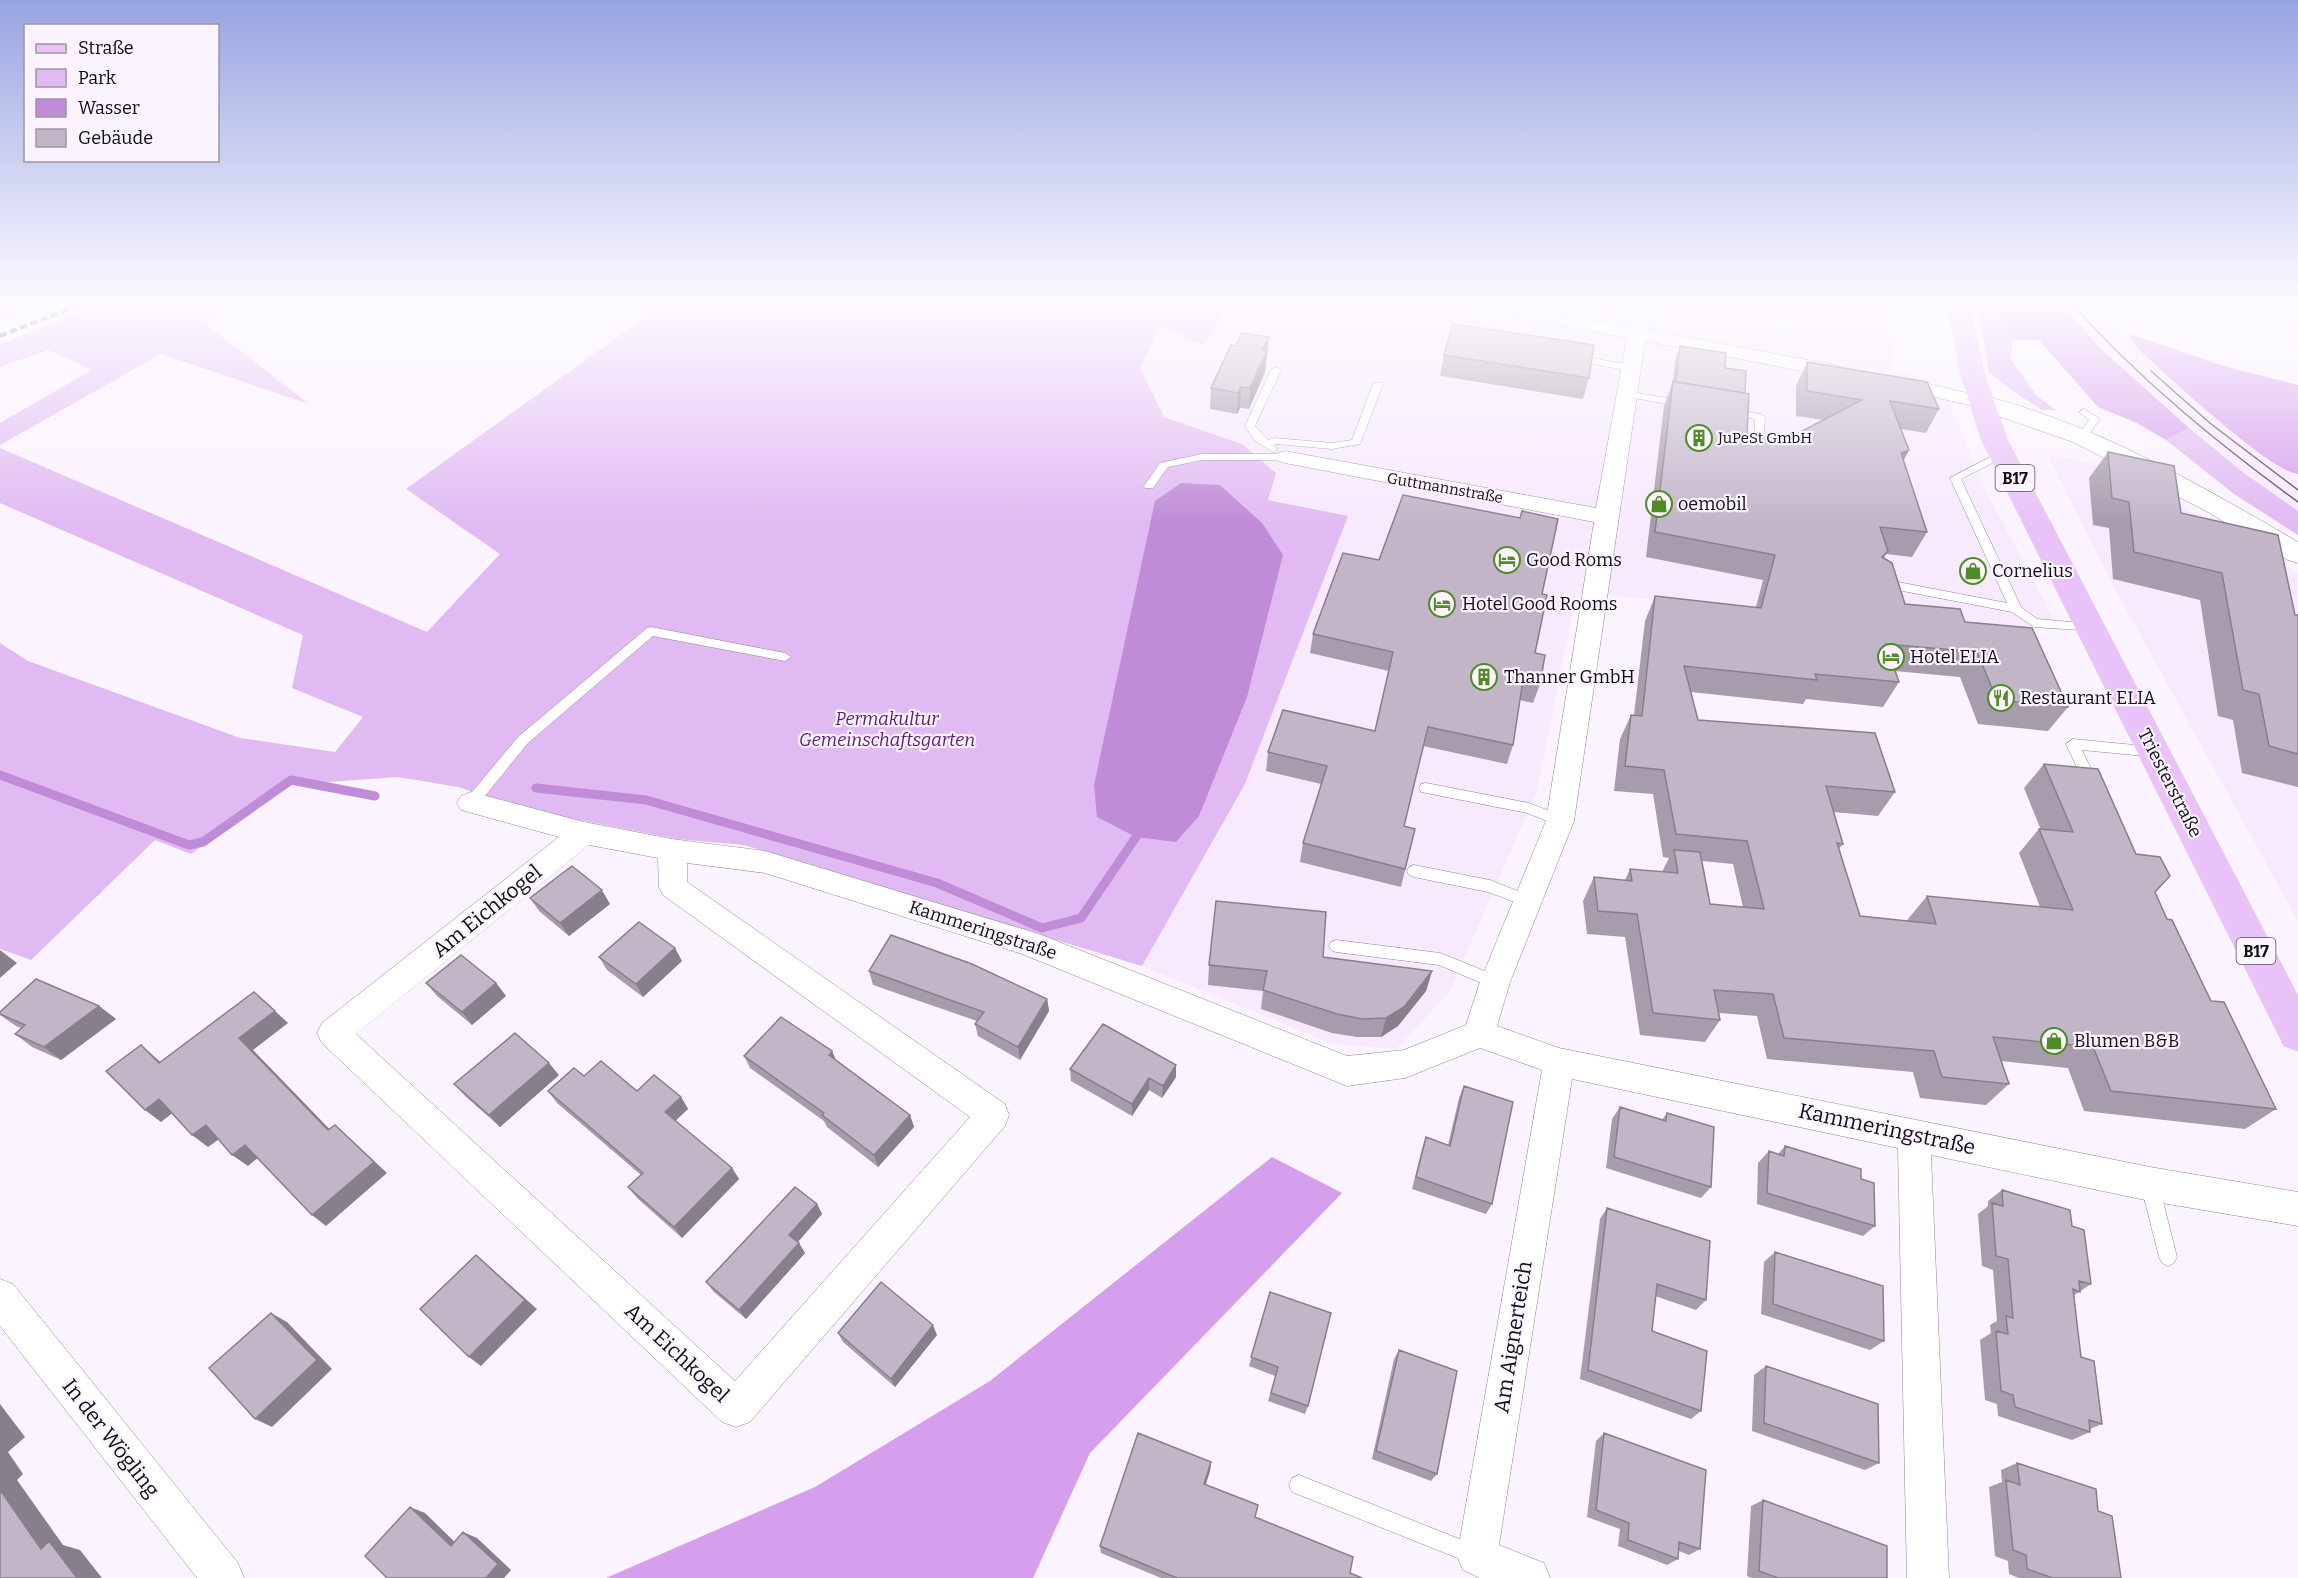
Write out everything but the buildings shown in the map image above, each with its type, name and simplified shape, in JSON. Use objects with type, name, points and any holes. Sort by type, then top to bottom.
[{"type":"main road","name":"B17","points":[[1974,377],[1981,402]]},
{"type":"main road","name":"Triesterstraße","points":[[1981,402],[2002,454],[2298,1034]]},
{"type":"street","points":[[1479,1034],[1495,982],[1560,821],[1630,377]]},
{"type":"street","points":[[1866,377],[2083,425],[2298,554]]},
{"type":"street","name":"Guttmannstraße","points":[[1276,451],[1606,517]]},
{"type":"street","name":"Kammeringstraße","points":[[471,803],[584,833],[672,850],[765,862],[1029,943],[1347,1071],[1405,1064],[1479,1034],[1559,1062],[2150,1184],[2298,1209]]},
{"type":"street","name":"Am Eichkogel","points":[[584,833],[333,1033],[736,1408],[993,1115],[673,887],[672,850]]},
{"type":"street","name":"Am Aignerteich","points":[[1477,1556],[1559,1062]]},
{"type":"street","points":[[1914,1134],[1928,1578]]},
{"type":"street","name":"In der Wögling","points":[[0,1297],[223,1578]]},
{"type":"street","points":[[1477,1556],[1529,1578]]},
{"type":"lane","points":[[1273,377],[1250,426],[1258,439],[1276,451]]},
{"type":"lane","points":[[1276,451],[1274,441],[1332,446],[1356,442],[1378,384]]},
{"type":"lane","points":[[1627,394],[1696,406]]},
{"type":"lane","points":[[1718,410],[1760,417],[1759,459]]},
{"type":"lane","points":[[1149,486],[1164,465],[1202,457],[1276,451]]},
{"type":"lane","points":[[2002,454],[1955,478],[2016,609]]},
{"type":"lane","points":[[1876,581],[2016,609],[2034,623],[2092,628]]},
{"type":"lane","points":[[471,803],[523,740],[651,631],[784,657]]},
{"type":"lane","points":[[2097,795],[2073,744],[2155,752]]},
{"type":"lane","points":[[1426,788],[1529,808],[1560,821]]},
{"type":"lane","points":[[1414,871],[1490,886],[1528,901]]},
{"type":"lane","points":[[1336,946],[1440,959],[1495,982]]},
{"type":"lane","points":[[2150,1184],[2168,1257]]},
{"type":"lane","points":[[1299,1485],[1477,1556]]},
{"type":"shaded area","points":[[1144,377],[1921,377],[1939,380],[1986,491],[2059,629],[1576,593],[1537,791],[1449,993],[1396,1049],[1333,1044],[1142,966],[1245,784],[1348,516],[1267,500],[1242,444],[1164,417]]},
{"type":"shaded area","points":[[2071,377],[2132,377],[2189,428],[2166,440],[2137,423],[2098,407]]},
{"type":"shaded area","points":[[2132,377],[2170,377],[2222,423],[2298,480],[2298,511],[2244,473]]},
{"type":"shaded area","points":[[2169,377],[2265,377],[2298,385],[2298,474],[2284,469],[2264,456],[2216,419]]},
{"type":"shaded area","points":[[2048,455],[2113,467],[2298,574],[2298,921],[2114,587]]},
{"type":"shaded area","points":[[1272,1157],[1342,1193],[1090,1453],[1033,1578],[606,1578],[815,1487],[990,1381]]},
{"type":"green space","points":[[80,377],[121,377],[0,445],[0,423]]},
{"type":"green space","points":[[228,377],[274,377],[309,404]]},
{"type":"green space","name":"Permakultur Gemeinschaftsgarten","points":[[562,377],[1144,377],[1164,417],[1242,444],[1276,473],[1268,500],[1348,516],[1245,784],[1142,966],[744,845],[677,839],[527,810],[458,787],[398,777],[284,785],[191,854],[155,840],[31,960],[0,949],[0,643],[28,661],[240,738],[335,752],[363,717],[292,688],[303,635],[0,503],[0,448],[427,632],[500,554],[406,489]]},
{"type":"green space","points":[[1995,377],[2023,377],[2037,396],[2056,410],[2042,410]]},
{"type":"green space","points":[[2189,428],[2244,473],[2298,511],[2298,535],[2234,494],[2166,440]]},
{"type":"water","points":[[1181,483],[1220,485],[1262,523],[1283,555],[1247,697],[1199,816],[1176,842],[1136,837],[1097,817],[1094,785],[1155,501]]},
{"type":"waterway","points":[[0,775],[189,845],[203,842],[291,780],[375,796]]},
{"type":"waterway","points":[[536,788],[646,800],[937,883],[1042,928],[1081,918],[1136,837]]},
{"type":"tram line","points":[[2143,377],[2238,456],[2298,502]]},
{"type":"tram line","points":[[2157,377],[2211,424],[2298,490]]},
{"type":"place","name":"JuPeSt GmbH","points":[[1699,438]]},
{"type":"place","name":"oemobil","points":[[1659,504]]},
{"type":"place","name":"Good Roms","points":[[1507,560]]},
{"type":"place","name":"Cornelius","points":[[1973,571]]},
{"type":"place","name":"Hotel Good Rooms","points":[[1442,604]]},
{"type":"place","name":"Hotel ELIA","points":[[1891,657]]},
{"type":"place","name":"Thanner GmbH","points":[[1484,677]]},
{"type":"place","name":"Restaurant ELIA","points":[[2001,698]]},
{"type":"place","name":"Blumen B&B","points":[[2054,1041]]}]
